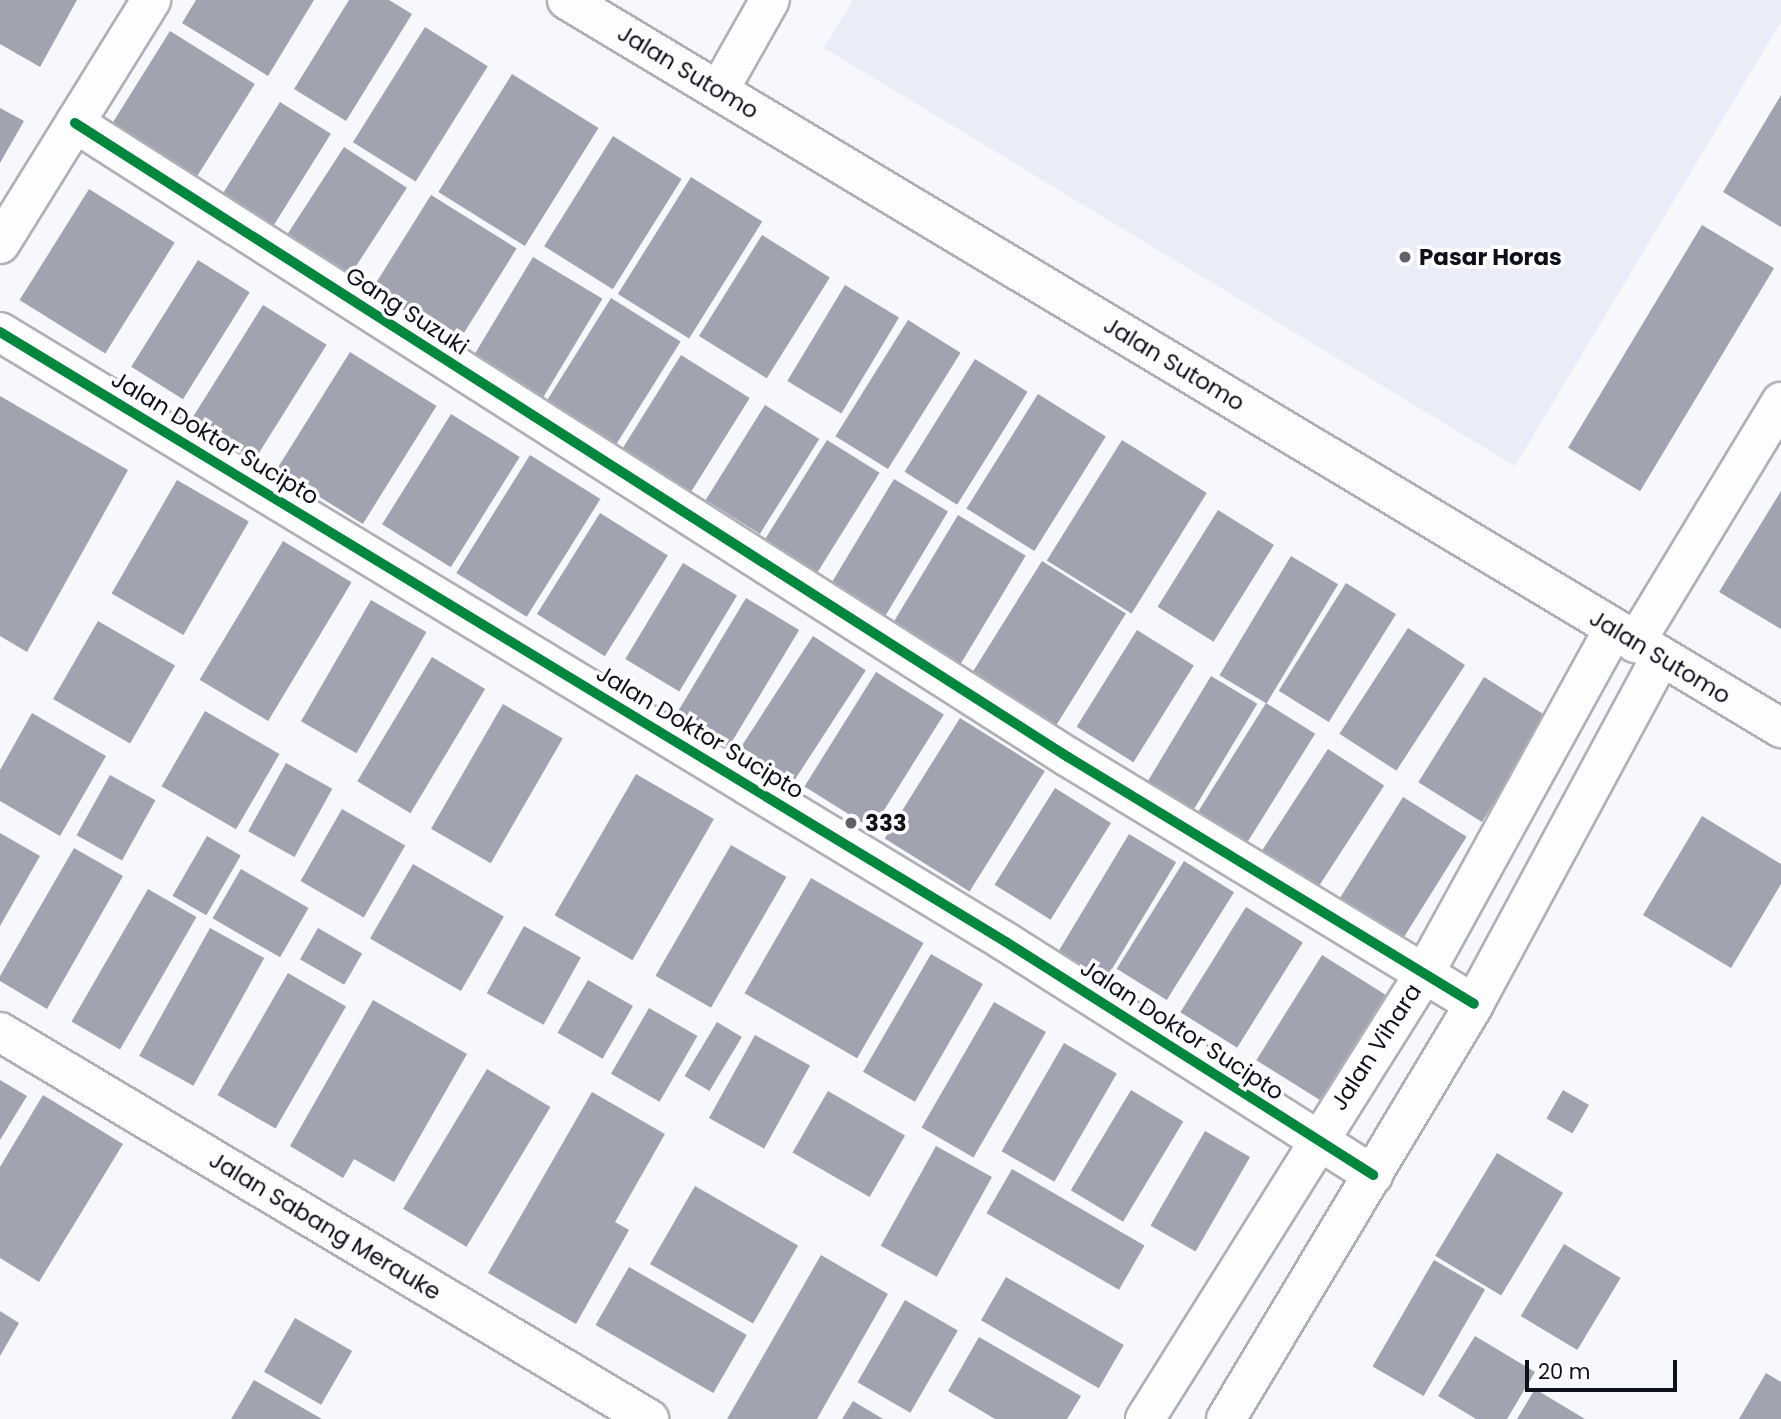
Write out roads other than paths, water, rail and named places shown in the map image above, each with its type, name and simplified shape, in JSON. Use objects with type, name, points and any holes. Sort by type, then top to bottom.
[{"type":"street","points":[[0,244],[151,0]]},
{"type":"street","name":"Jalan Sutomo","points":[[567,0],[1781,728]]},
{"type":"street","points":[[719,90],[770,0]]},
{"type":"street","name":"Gang Suzuki","points":[[75,123],[718,534],[1474,1004]]},
{"type":"street","name":"Jalan Doktor Sucipto","points":[[0,332],[1006,942],[1373,1175]]},
{"type":"street","points":[[1226,1419],[1474,1004],[1636,643],[1781,402]]},
{"type":"street","name":"Jalan Vihara","points":[[1145,1419],[1315,1140],[1636,643]]},
{"type":"street","name":"Jalan Sabang Merauke","points":[[0,1032],[649,1419]]},
{"type":"place","name":"Pasar Horas","points":[[1405,257]]},
{"type":"place","name":"333","points":[[851,823]]}]
